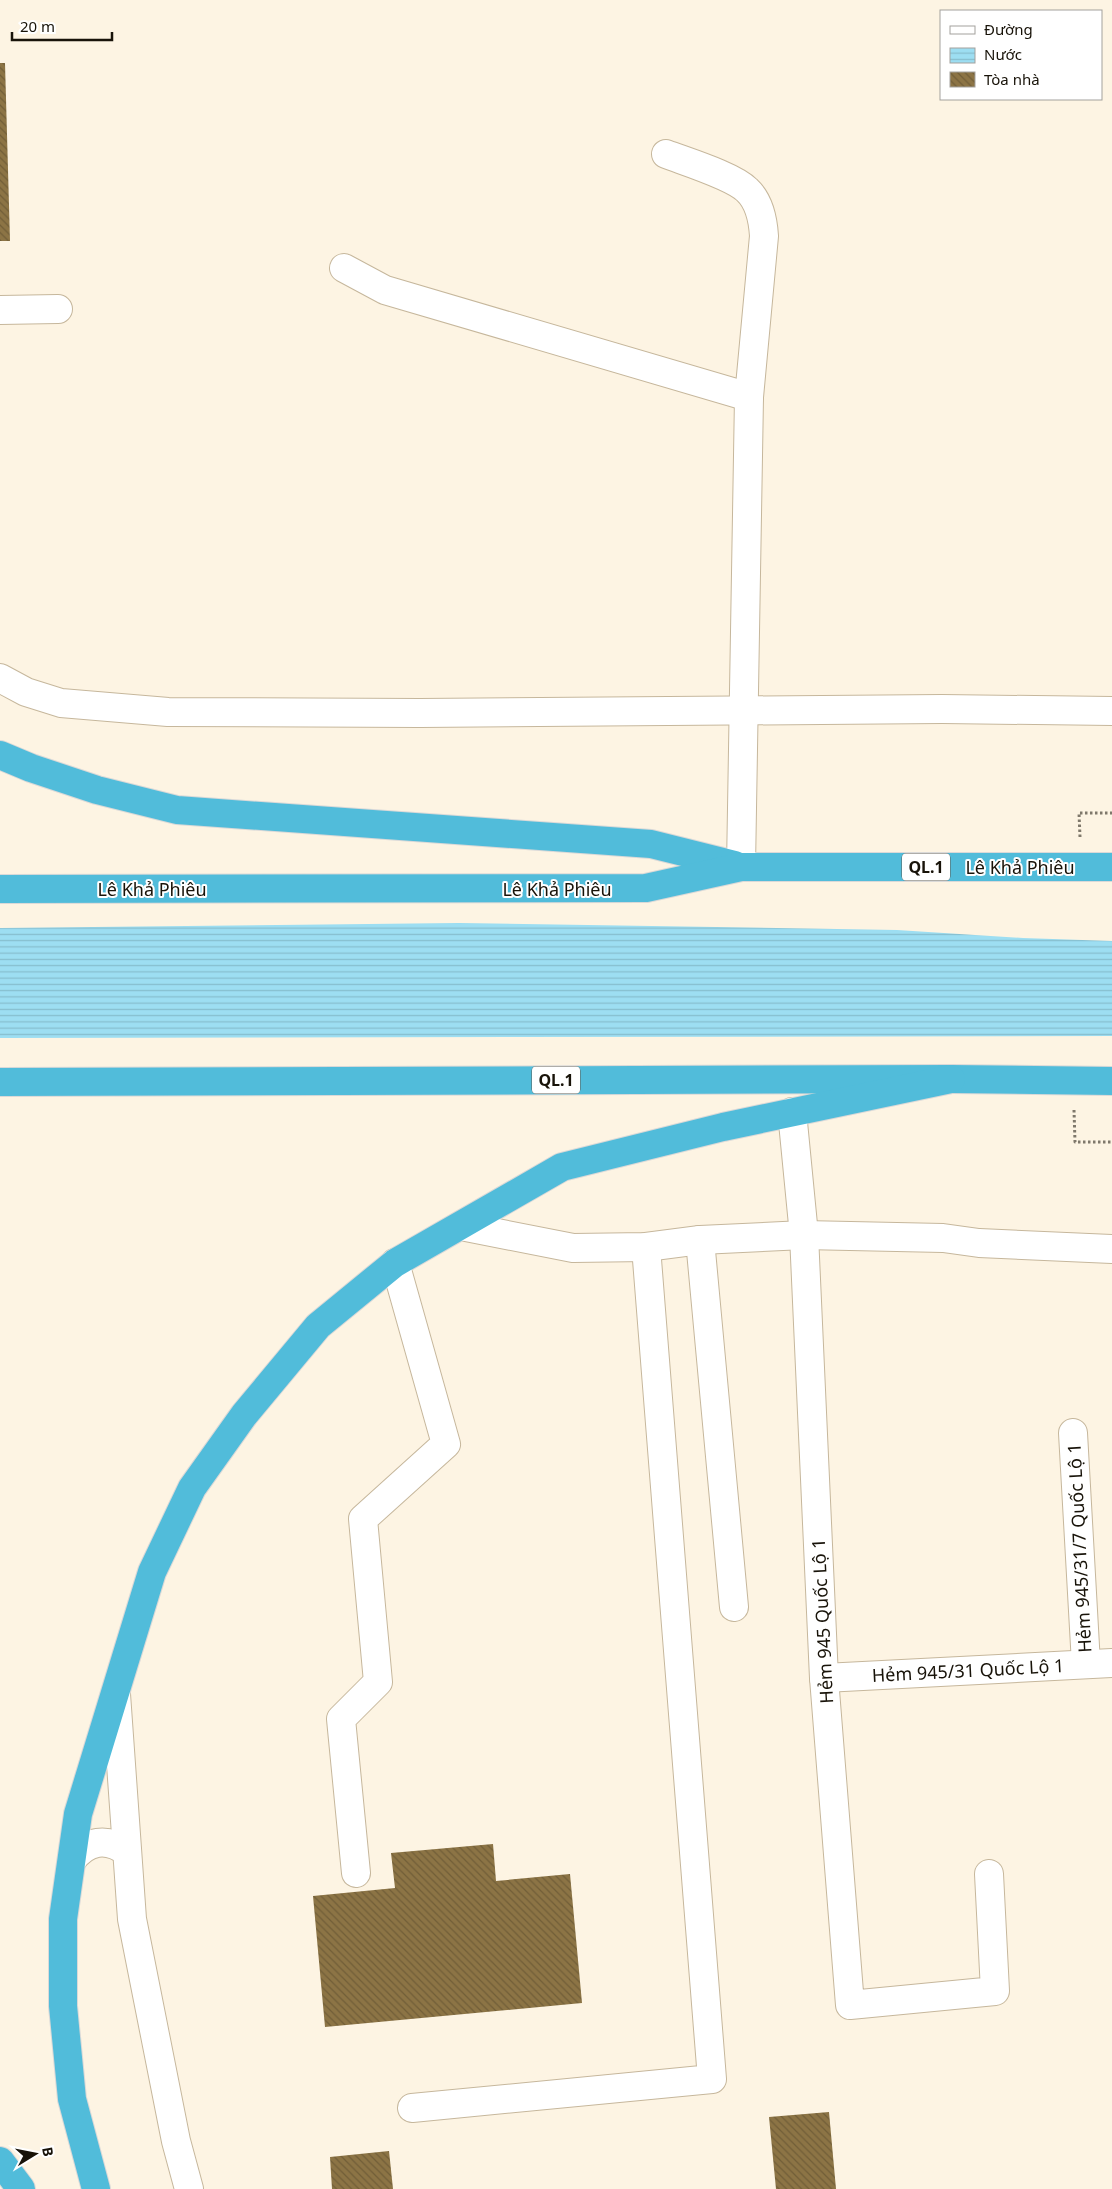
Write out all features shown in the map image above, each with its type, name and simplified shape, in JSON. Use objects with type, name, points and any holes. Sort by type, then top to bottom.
[{"type":"highway","points":[[0,755],[31,768],[97,790],[177,810],[651,844],[741,867]]},
{"type":"highway","name":"Lê Khả Phiêu","points":[[0,889],[646,888],[741,867],[1112,867]]},
{"type":"highway","points":[[96,2189],[72,2099],[63,2006],[63,1919],[78,1814],[152,1572],[192,1488],[244,1415],[318,1326],[395,1263],[562,1167],[723,1127],[950,1079]]},
{"type":"highway","name":"QL.1","points":[[0,1082],[950,1079],[1112,1081]]},
{"type":"highway","points":[[0,2161],[21,2189]]},
{"type":"street","points":[[666,154],[738,183],[754,198],[763,218],[764,236],[749,397],[741,867]]},
{"type":"street","points":[[344,268],[385,290],[749,397]]},
{"type":"street","points":[[0,310],[58,310]]},
{"type":"street","points":[[0,678],[26,692],[61,703],[168,712],[1112,711]]},
{"type":"street","name":"Hẻm 945 Quốc Lộ 1","points":[[792,1112],[804,1236],[824,1678],[850,2005],[995,1991],[989,1874]]},
{"type":"street","points":[[462,1226],[573,1248],[646,1247],[700,1240],[804,1236],[943,1238],[979,1242],[1112,1249]]},
{"type":"street","points":[[700,1240],[734,1608]]},
{"type":"street","points":[[412,2108],[712,2079],[646,1247]]},
{"type":"street","points":[[356,1873],[341,1720],[378,1682],[363,1519],[446,1444],[395,1263]]},
{"type":"street","name":"Hẻm 945/31/7 Quốc Lộ 1","points":[[1073,1433],[1099,1663]]},
{"type":"street","name":"Hẻm 945/31 Quốc Lộ 1","points":[[824,1678],[1099,1663]]},
{"type":"street","points":[[116,1694],[132,1919],[176,2140],[189,2189]]},
{"type":"street","points":[[72,1860],[79,1850],[89,1844],[101,1841],[120,1846],[127,1852]]},
{"type":"path","points":[[1081,867],[1079,813],[1112,813]]},
{"type":"path","points":[[1072,1080],[1075,1142],[1112,1142]]},
{"type":"water","points":[[459,923],[897,930],[1023,938],[1112,941],[1112,1036],[0,1038],[0,928]]},
{"type":"building","points":[[0,63],[5,63],[10,241],[0,241]]},
{"type":"building","points":[[493,1844],[496,1881],[570,1874],[582,2003],[325,2027],[313,1896],[395,1888],[391,1853]]},
{"type":"building","points":[[829,2112],[836,2189],[776,2189],[769,2117]]},
{"type":"building","points":[[389,2151],[393,2189],[332,2189],[330,2157]]}]
